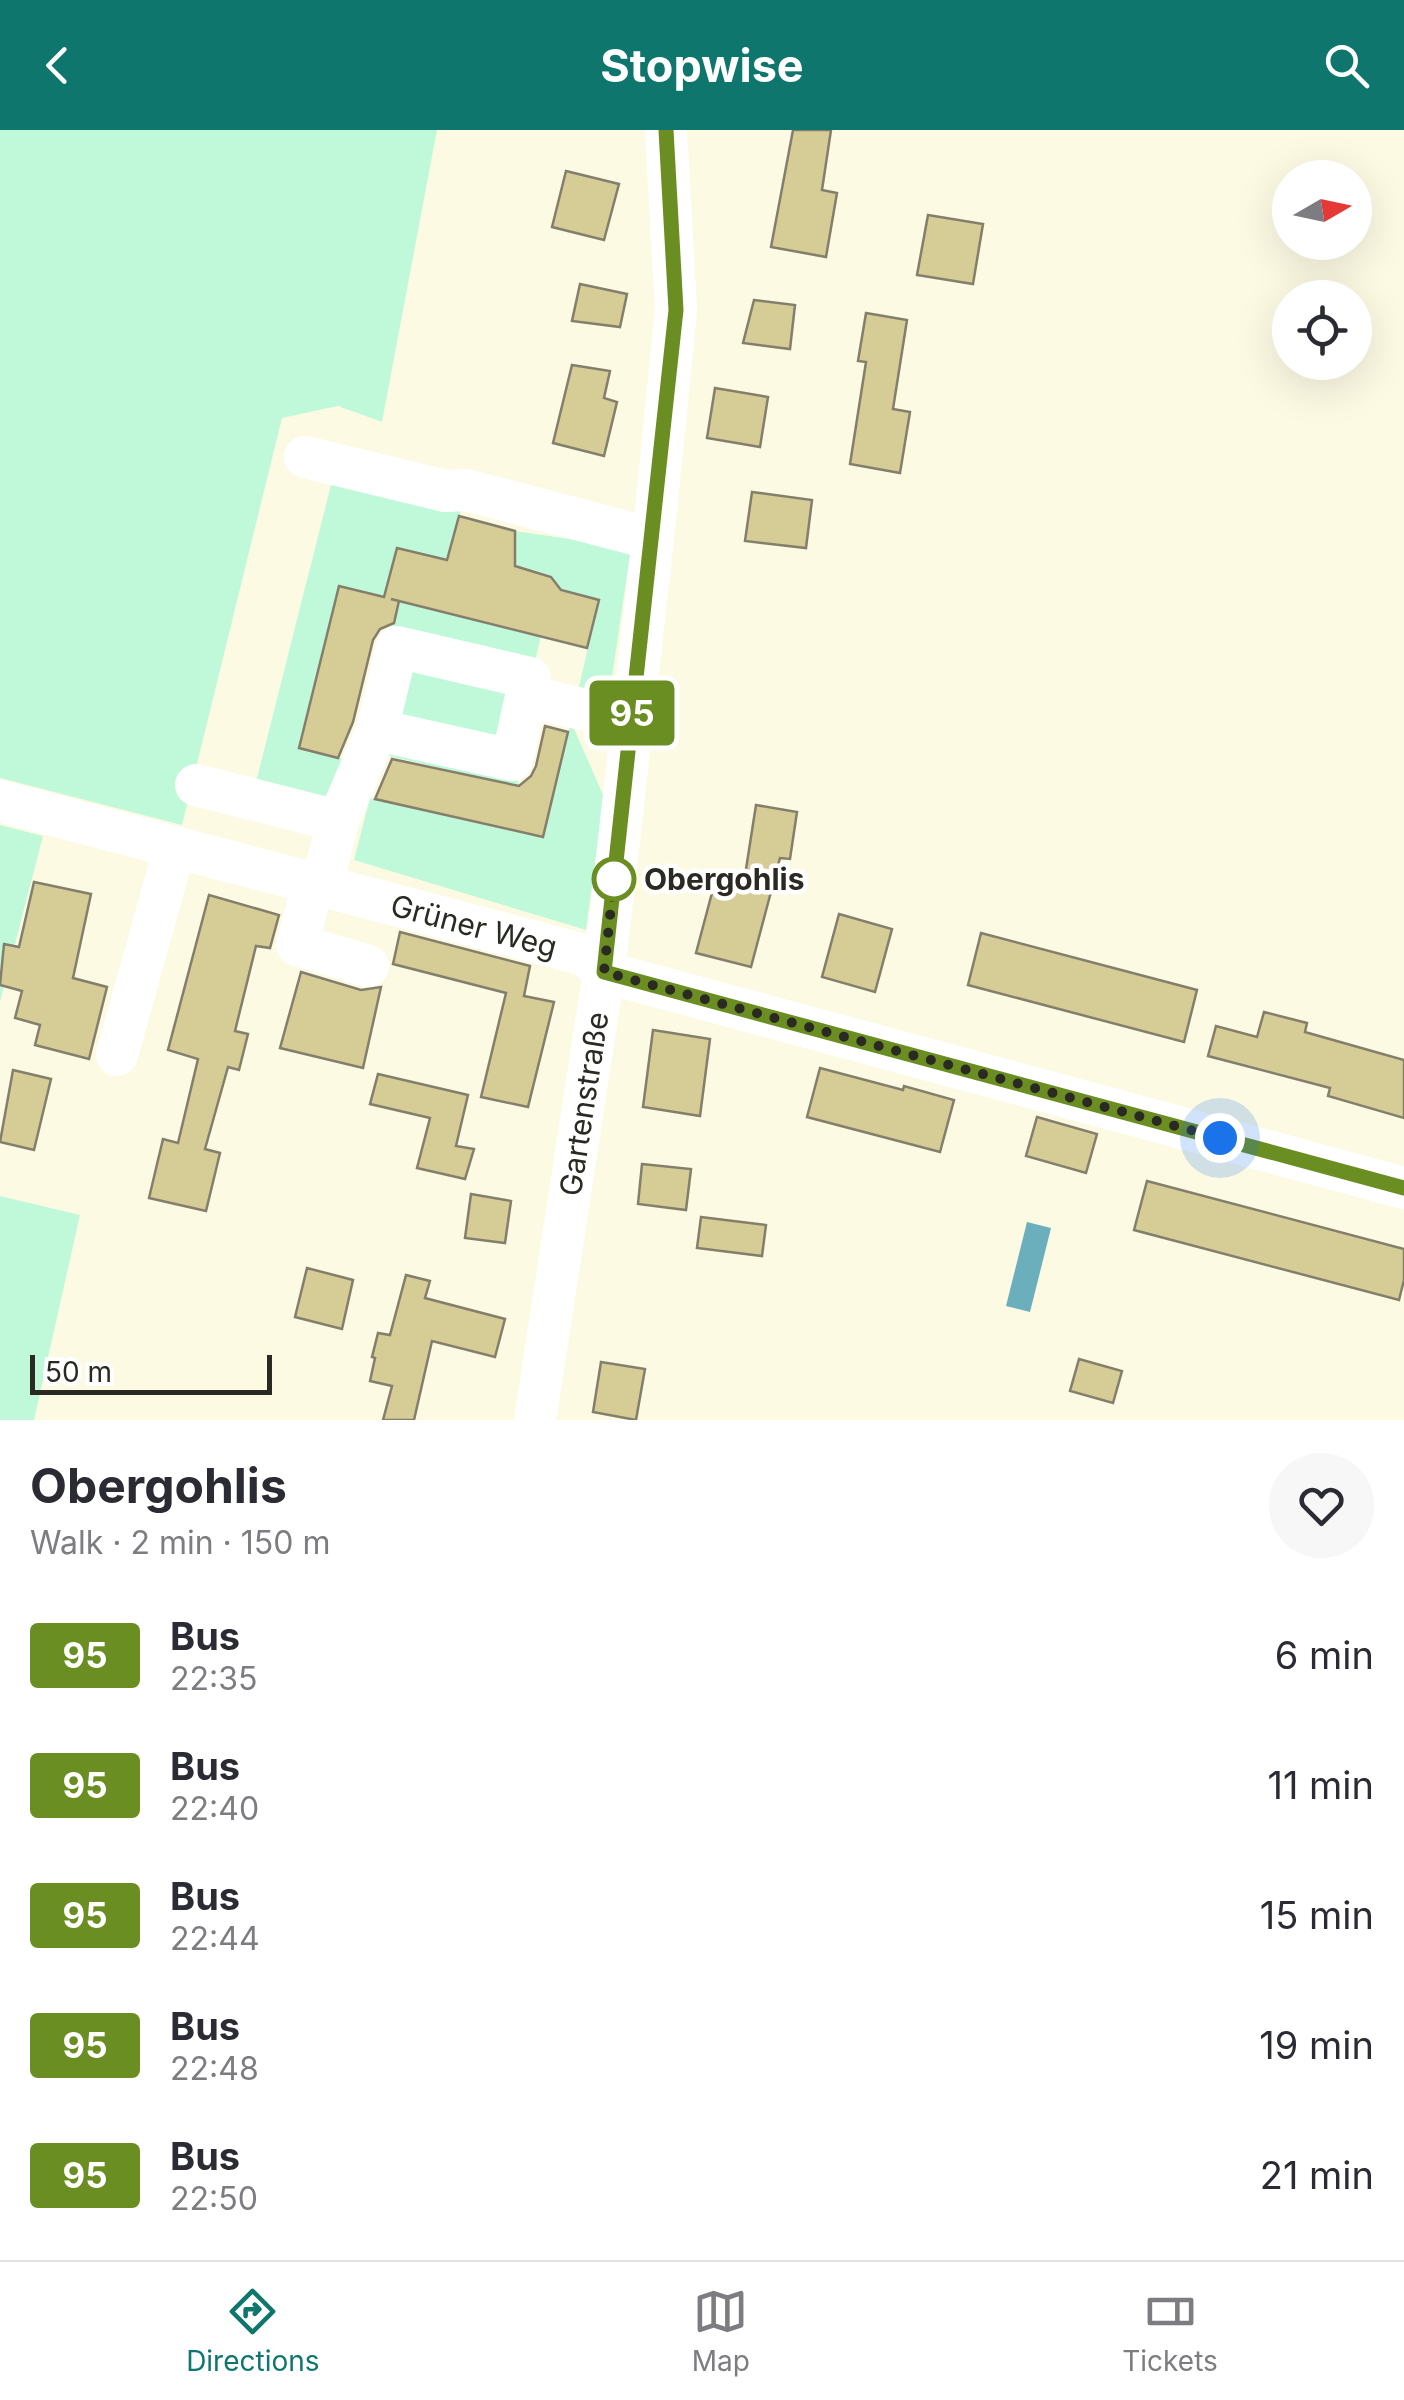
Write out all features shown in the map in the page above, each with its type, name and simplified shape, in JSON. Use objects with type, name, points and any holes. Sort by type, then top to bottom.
[{"type":"street","name":"Gartenstraße","points":[[535,1420],[604,972],[653,539],[676,310],[666,130]]},
{"type":"street","points":[[305,457],[445,490],[466,490],[653,539]]},
{"type":"street","points":[[368,966],[297,946],[338,820],[377,730],[397,647],[530,678],[512,760],[377,730]]},
{"type":"street","points":[[526,696],[603,714],[632,713]]},
{"type":"street","points":[[196,786],[338,820]]},
{"type":"street","name":"Grüner Weg","points":[[0,801],[585,955],[604,972],[1404,1188]]},
{"type":"street","points":[[117,1054],[175,847]]},
{"type":"green space","points":[[0,130],[437,130],[382,422],[338,406],[282,418],[182,825],[0,778]]},
{"type":"green space","points":[[336,465],[466,490],[447,561],[384,597],[300,748],[359,763],[346,810],[255,786]]},
{"type":"green space","points":[[515,531],[631,548],[609,698],[578,691],[599,600],[561,590],[551,577],[524,569],[515,578]]},
{"type":"green space","points":[[399,601],[541,636],[512,759],[519,786],[380,754],[388,645]]},
{"type":"green space","points":[[571,722],[604,797],[586,930],[354,860],[370,798],[543,836]]},
{"type":"green space","points":[[0,825],[43,836],[0,1002]]},
{"type":"green space","points":[[0,1196],[80,1215],[34,1420],[0,1420]]},
{"type":"water","points":[[1027,1222],[1051,1228],[1030,1312],[1006,1306]]},
{"type":"building","points":[[793,130],[831,130],[822,190],[837,193],[826,257],[771,247]]},
{"type":"building","points":[[566,171],[619,184],[604,240],[552,227]]},
{"type":"building","points":[[928,215],[983,224],[973,284],[917,275]]},
{"type":"building","points":[[580,284],[627,294],[620,327],[572,321]]},
{"type":"building","points":[[754,300],[795,305],[790,349],[743,343]]},
{"type":"building","points":[[866,313],[907,320],[893,409],[910,412],[900,473],[850,464],[866,362],[858,361]]},
{"type":"building","points":[[572,365],[610,371],[604,398],[617,402],[604,456],[553,443]]},
{"type":"building","points":[[715,388],[768,397],[760,447],[707,438]]},
{"type":"building","points":[[752,492],[812,500],[806,548],[745,541]]},
{"type":"building","points":[[459,516],[515,531],[515,566],[551,577],[561,590],[599,600],[587,648],[399,601],[394,623],[380,629],[373,640],[353,722],[338,758],[299,748],[339,586],[384,597],[397,548],[447,560]]},
{"type":"building","points":[[545,726],[568,732],[543,837],[375,799],[392,759],[519,786],[536,766]]},
{"type":"building","points":[[756,805],[797,812],[790,859],[780,858],[751,967],[696,953],[717,874],[744,882]]},
{"type":"building","points":[[34,882],[91,894],[73,978],[107,987],[89,1059],[35,1045],[40,1025],[15,1018],[22,991],[0,985],[4,944],[19,947]]},
{"type":"building","points":[[209,895],[279,915],[270,948],[256,946],[235,1031],[248,1034],[239,1070],[228,1067],[205,1149],[220,1153],[206,1211],[149,1198],[163,1139],[178,1143],[198,1059],[168,1050]]},
{"type":"building","points":[[839,914],[892,929],[875,992],[822,977]]},
{"type":"building","points":[[400,932],[530,966],[524,996],[554,1002],[528,1107],[481,1097],[506,993],[393,964]]},
{"type":"building","points":[[981,933],[1197,990],[1184,1042],[968,985]]},
{"type":"building","points":[[301,972],[361,990],[381,987],[363,1068],[280,1048]]},
{"type":"building","points":[[1264,1012],[1307,1023],[1305,1032],[1404,1060],[1404,1118],[1328,1096],[1330,1088],[1208,1056],[1216,1026],[1257,1037]]},
{"type":"building","points":[[653,1030],[710,1039],[700,1116],[643,1107]]},
{"type":"building","points":[[820,1068],[954,1100],[940,1152],[807,1117]]},
{"type":"building","points":[[13,1070],[51,1079],[34,1150],[0,1142]]},
{"type":"building","points":[[378,1074],[468,1095],[456,1146],[474,1149],[465,1179],[417,1168],[430,1118],[370,1104]]},
{"type":"building","points":[[1037,1117],[1097,1134],[1086,1173],[1026,1156]]},
{"type":"building","points":[[642,1164],[691,1169],[686,1210],[638,1204]]},
{"type":"building","points":[[1147,1181],[1404,1249],[1404,1280],[1399,1300],[1134,1230]]},
{"type":"building","points":[[471,1194],[511,1201],[505,1243],[465,1238]]},
{"type":"building","points":[[701,1217],[766,1225],[762,1256],[697,1248]]},
{"type":"building","points":[[307,1268],[353,1280],[342,1329],[295,1317]]},
{"type":"building","points":[[406,1275],[430,1281],[425,1298],[505,1319],[495,1357],[432,1341],[414,1420],[383,1420],[392,1386],[370,1381],[375,1358],[372,1357],[378,1333],[390,1335]]},
{"type":"building","points":[[1079,1359],[1122,1371],[1113,1403],[1070,1391]]},
{"type":"building","points":[[601,1362],[645,1369],[636,1420],[593,1412]]},
{"type":"bus line","name":"95","points":[[666,130],[676,310],[604,972],[1404,1188]]},
{"type":"place","name":"Obergohlis","points":[[614,879]]},
{"type":"route","points":[[614,879],[604,972],[1220,1138]]}]
